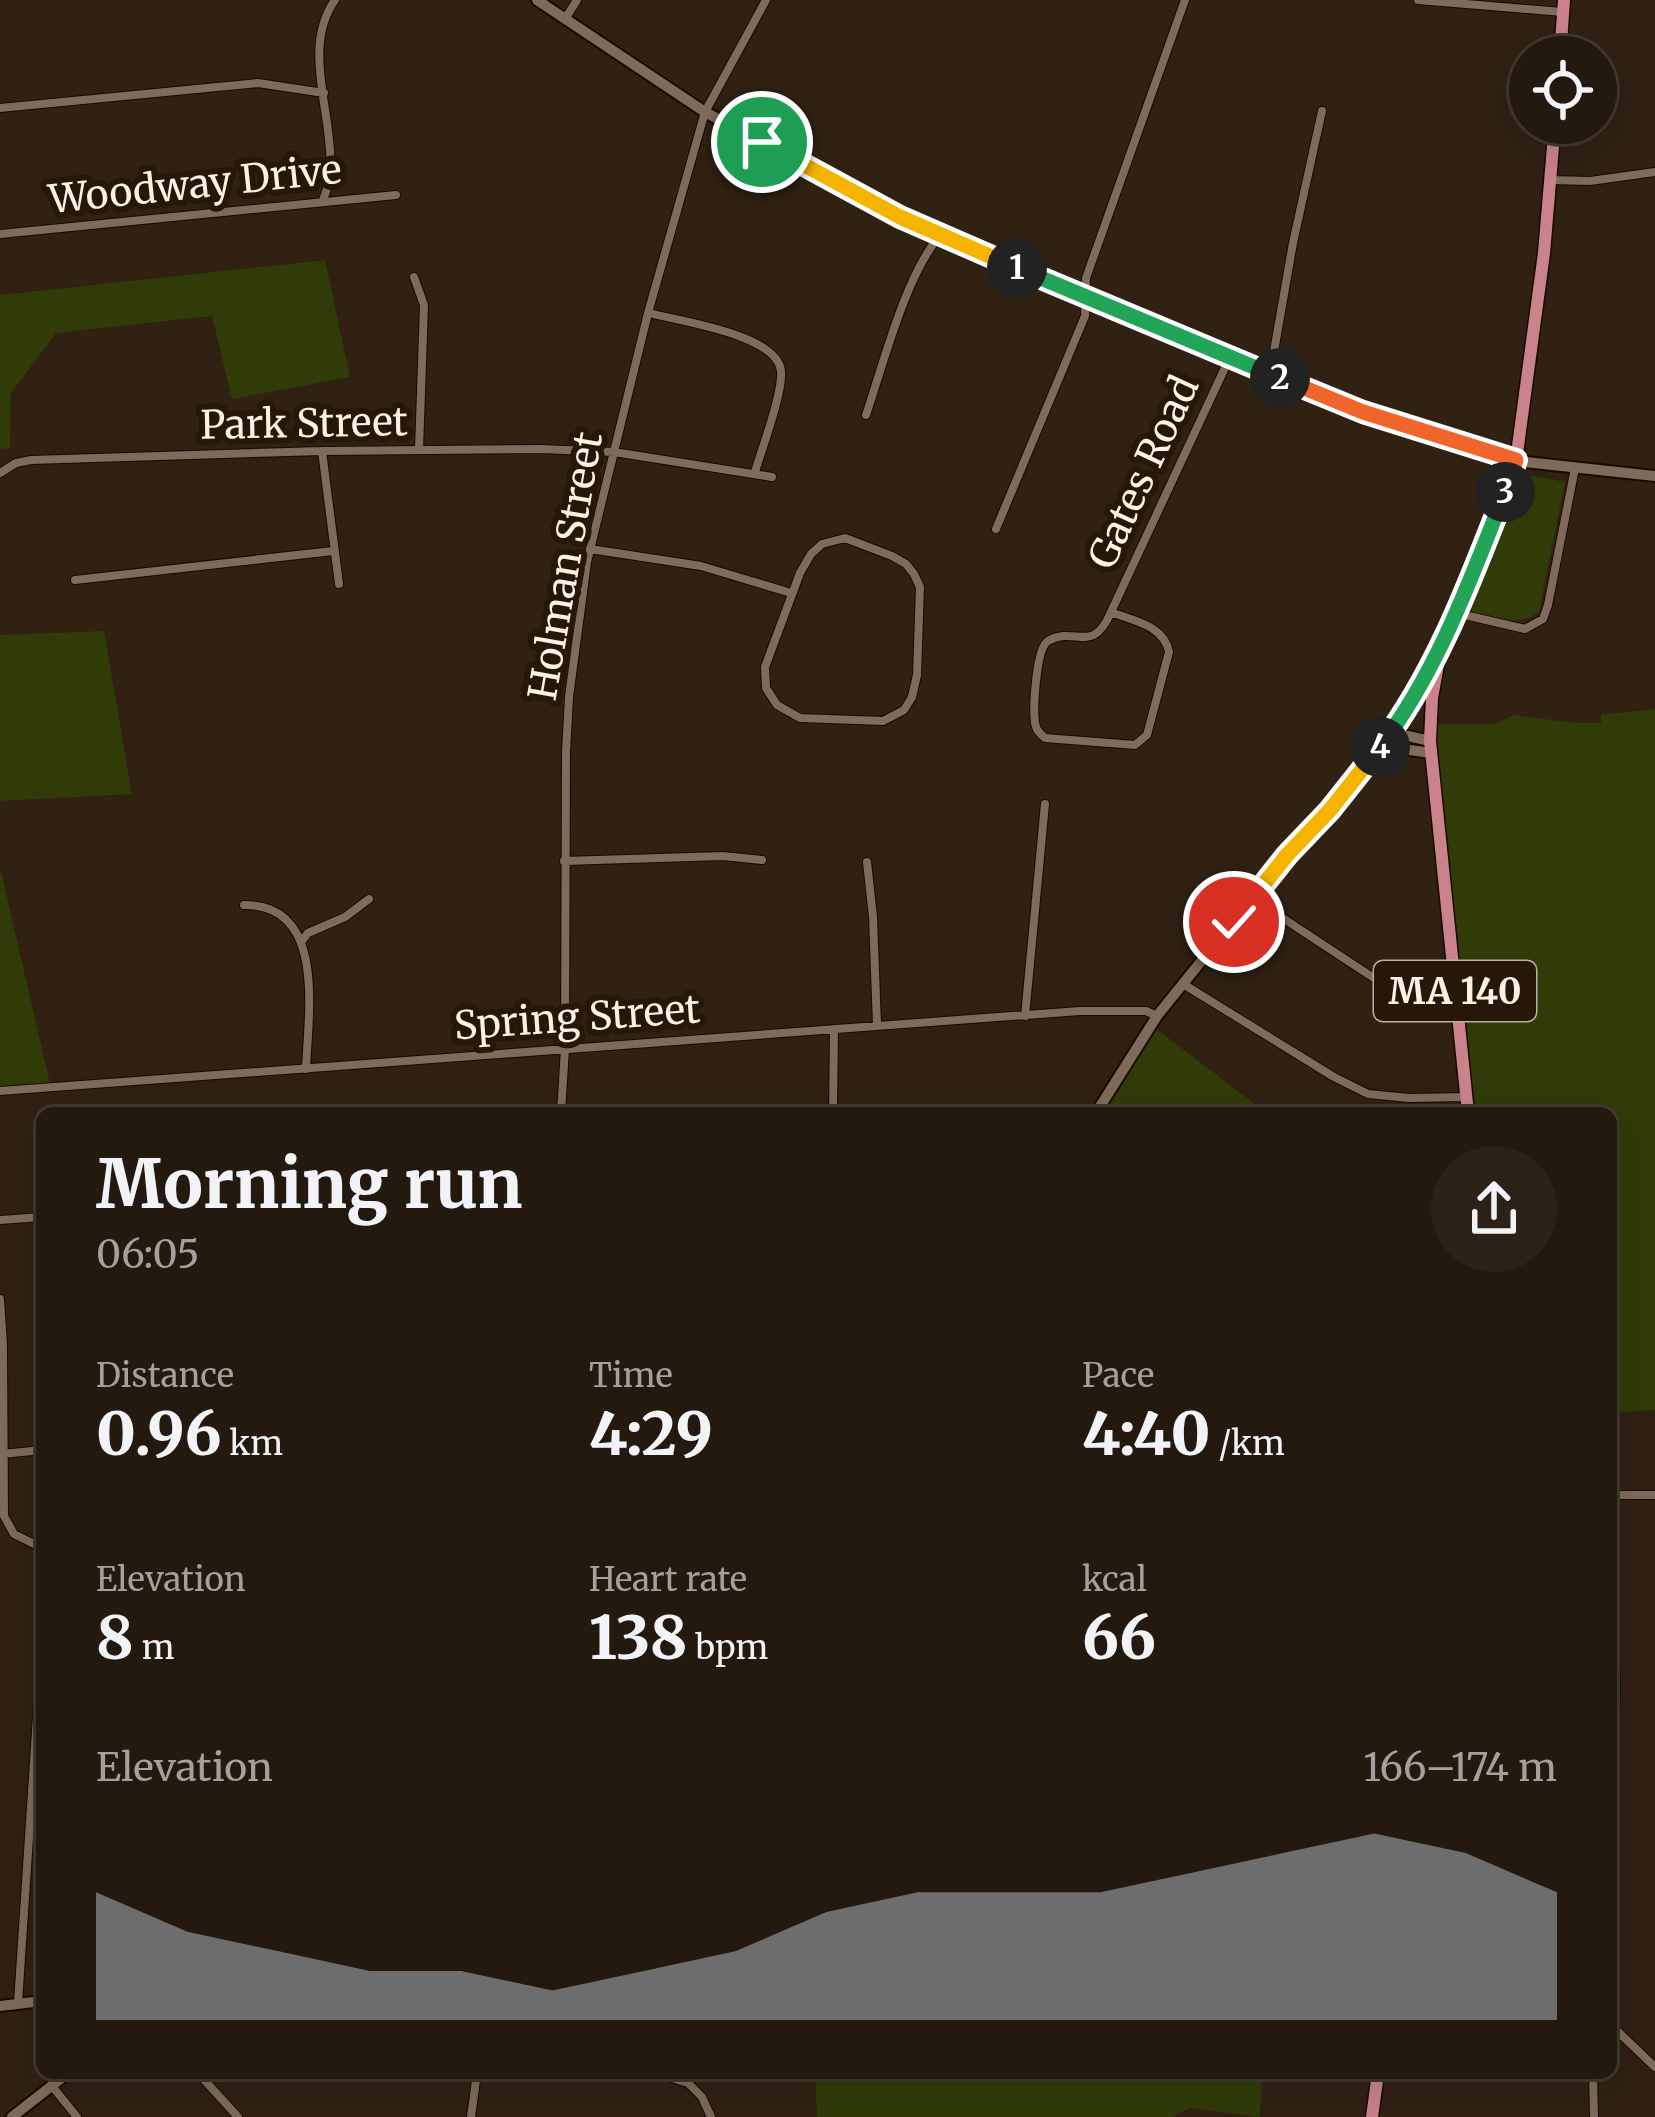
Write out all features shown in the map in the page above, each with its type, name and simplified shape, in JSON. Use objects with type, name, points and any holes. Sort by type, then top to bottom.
[{"type":"main road","points":[[538,0],[705,112],[940,236],[1363,412],[1516,460],[1655,476]]},
{"type":"main road","points":[[1562,36],[1564,6]]},
{"type":"main road","name":"MA 140","points":[[1467,1107],[1431,747],[1432,698],[1439,654],[1516,460],[1553,144]]},
{"type":"main road","points":[[1100,1107],[1157,1016],[1378,752],[1439,654]]},
{"type":"main road","points":[[1388,736],[1408,736],[1431,747]]},
{"type":"main road","points":[[1378,752],[1431,747]]},
{"type":"main road","points":[[0,2006],[36,2002]]},
{"type":"main road","points":[[12,2117],[61,2079]]},
{"type":"main road","points":[[1372,2117],[1377,2079]]},
{"type":"street","points":[[323,200],[329,182],[318,51],[335,0]]},
{"type":"street","points":[[564,19],[577,0]]},
{"type":"street","name":"Holman Street","points":[[561,1107],[568,709],[590,549],[648,313],[705,112],[766,0]]},
{"type":"street","points":[[996,529],[1085,316],[1086,278],[1185,0]]},
{"type":"street","points":[[1418,0],[1564,6]]},
{"type":"street","points":[[0,108],[258,83],[324,93]]},
{"type":"street","points":[[1270,374],[1322,111]]},
{"type":"street","points":[[1550,180],[1590,181],[1655,172]]},
{"type":"street","name":"Woodway Drive","points":[[0,234],[396,195]]},
{"type":"street","points":[[866,415],[909,294],[928,249],[940,236]]},
{"type":"street","points":[[414,277],[424,305],[419,450]]},
{"type":"street","points":[[648,313],[752,340],[774,355],[782,376],[755,472]]},
{"type":"street","name":"Gates Road","points":[[1111,612],[1155,629],[1167,642],[1168,655],[1147,736],[1135,745],[1045,738],[1035,722],[1042,646],[1048,640],[1099,633],[1230,358]]},
{"type":"street","name":"Park Street","points":[[0,473],[28,460],[419,450],[614,452],[772,477]]},
{"type":"street","points":[[322,451],[339,584]]},
{"type":"street","points":[[1456,613],[1525,629],[1543,619],[1575,468]]},
{"type":"street","points":[[845,538],[906,564],[920,587],[917,675],[904,710],[883,721],[813,720],[790,715],[777,706],[766,688],[765,667],[791,593],[811,554],[831,540],[845,538]]},
{"type":"street","points":[[590,549],[698,566],[791,593]]},
{"type":"street","points":[[75,580],[333,551]]},
{"type":"street","points":[[1024,1016],[1045,804]]},
{"type":"street","points":[[564,861],[723,856],[762,860]]},
{"type":"street","points":[[867,862],[877,1025]]},
{"type":"street","points":[[1252,898],[1386,986],[1416,994],[1456,994]]},
{"type":"street","points":[[301,943],[308,933],[345,917],[369,899]]},
{"type":"street","points":[[244,905],[280,913],[301,943],[308,969],[306,1069]]},
{"type":"street","points":[[1183,984],[1367,1094],[1466,1097]]},
{"type":"street","name":"Spring Street","points":[[0,1091],[1105,1010],[1146,1011],[1157,1016]]},
{"type":"street","points":[[833,1107],[835,1029]]},
{"type":"street","points":[[0,1220],[36,1217]]},
{"type":"street","points":[[0,1299],[4,1516],[14,1534],[36,1545]]},
{"type":"street","points":[[2,1454],[36,1451]]},
{"type":"street","points":[[1617,1495],[1655,1495]]},
{"type":"street","points":[[18,2003],[36,1732]]},
{"type":"street","points":[[1617,2031],[1655,2067]]},
{"type":"street","points":[[203,2079],[238,2117]]},
{"type":"street","points":[[471,2117],[476,2079]]},
{"type":"street","points":[[689,2079],[711,2117]]},
{"type":"street","points":[[1592,2079],[1594,2117]]},
{"type":"street","points":[[52,2086],[77,2117]]},
{"type":"green space","points":[[325,260],[350,377],[232,399],[212,316],[56,333],[11,393],[10,448],[0,449],[0,295]]},
{"type":"green space","points":[[1527,475],[1565,482],[1539,612],[1516,620],[1473,612],[1470,606],[1519,483]]},
{"type":"green space","points":[[104,631],[132,794],[0,801],[0,635]]},
{"type":"green space","points":[[1655,709],[1655,1410],[1617,1413],[1617,1107],[1467,1107],[1430,724],[1496,724],[1513,715],[1601,723],[1601,715]]},
{"type":"green space","points":[[0,867],[51,1088],[0,1091]]},
{"type":"green space","points":[[1151,1025],[1259,1107],[1100,1107]]},
{"type":"green space","points":[[815,2079],[1262,2079],[1260,2117],[1189,2108],[1173,2117],[817,2117]]},
{"type":"route","points":[[762,142],[900,217],[1087,298],[1359,411],[1516,460],[1439,654],[1402,717],[1378,752],[1234,922]]}]
